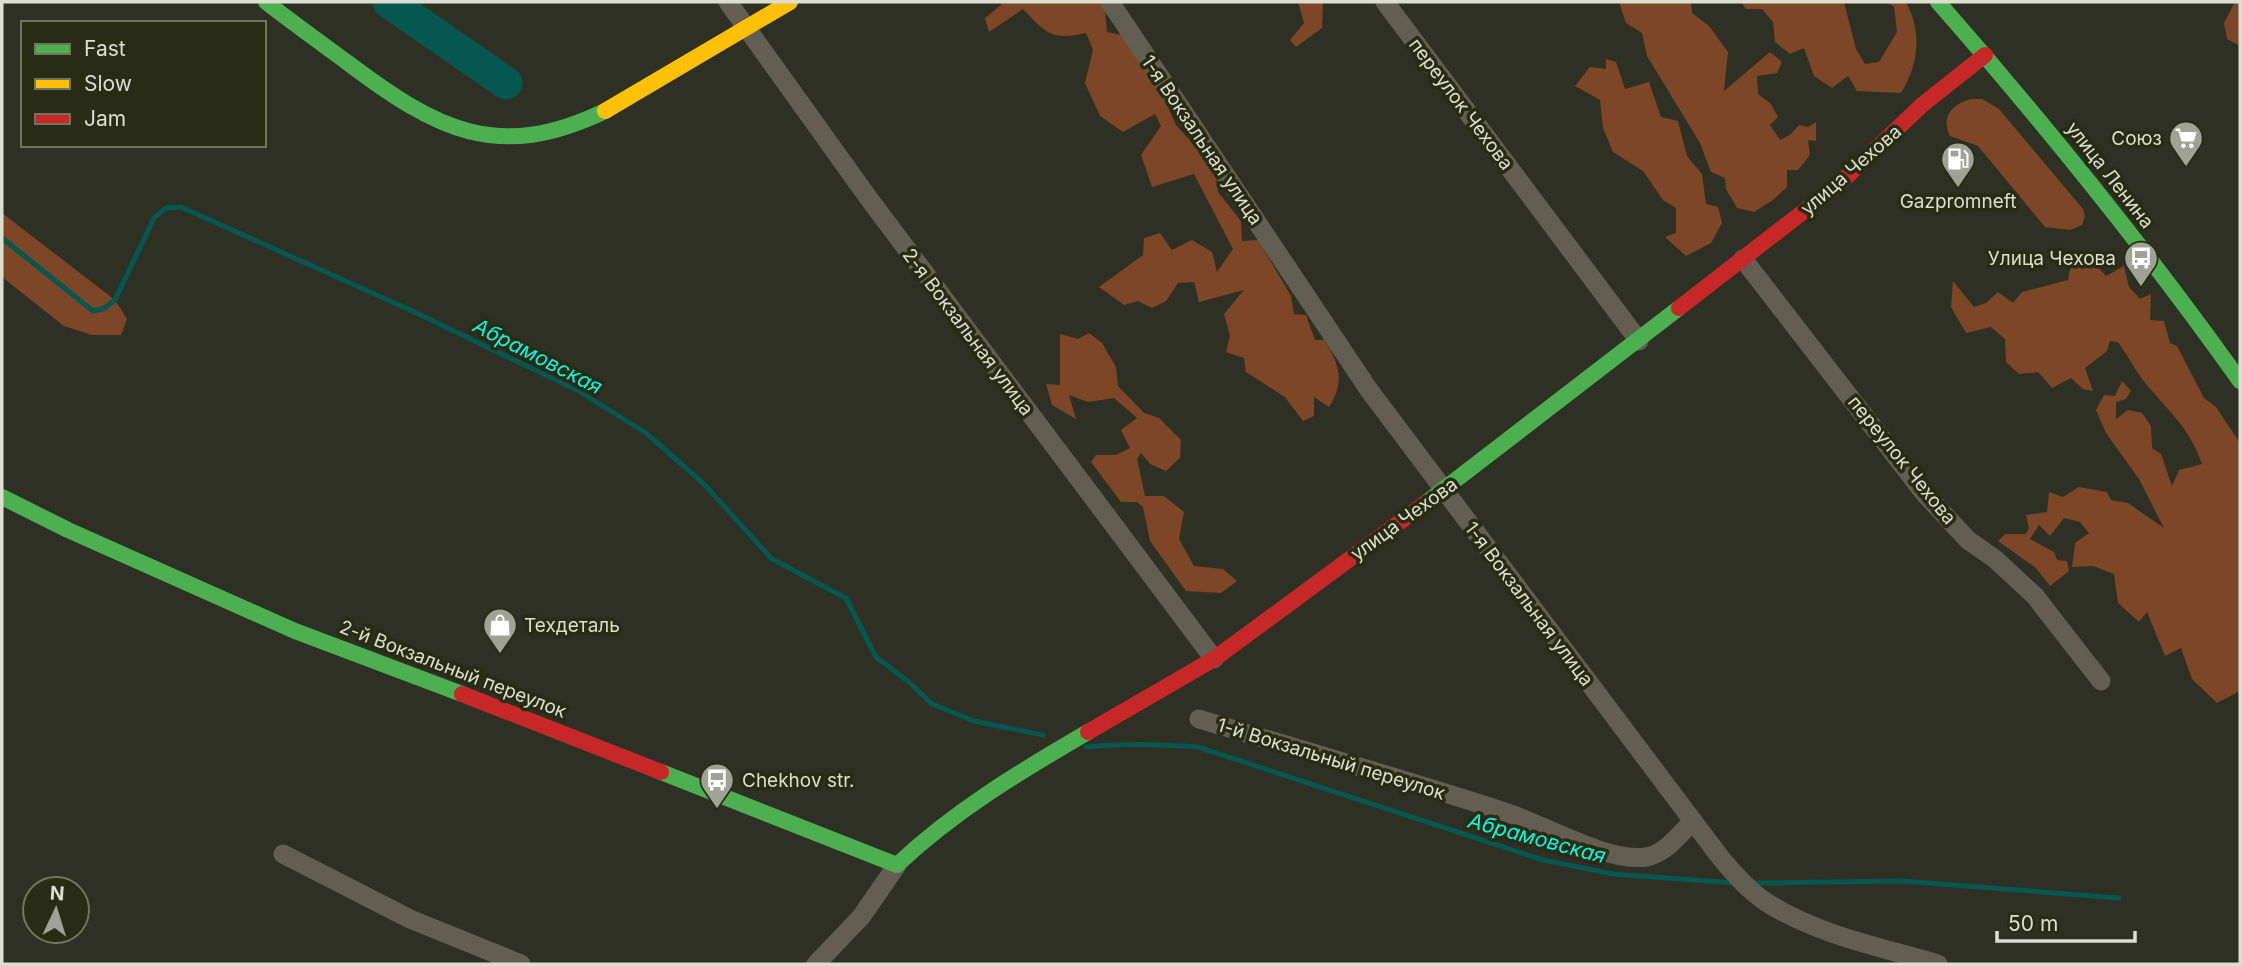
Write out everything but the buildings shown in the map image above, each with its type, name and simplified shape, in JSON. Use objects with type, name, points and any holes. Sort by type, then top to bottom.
[{"type":"street","points":[[266,2],[386,89],[442,122],[482,135],[507,138],[531,136],[579,123],[615,107],[790,2]]},
{"type":"street","name":"2-я Вокзальная улица","points":[[728,2],[867,196],[1214,659]]},
{"type":"street","name":"1-я Вокзальная улица","points":[[1110,2],[1369,390],[1692,822],[1739,879],[1767,902],[1815,926],[1938,964]]},
{"type":"street","name":"переулок Чехова","points":[[1385,2],[1639,341]]},
{"type":"street","name":"улица Ленина","points":[[1938,2],[1985,55],[2122,223],[2240,381]]},
{"type":"street","name":"улица Чехова","points":[[816,964],[861,917],[897,865],[917,846],[1008,779],[1214,659],[1444,491],[1839,184],[1923,105],[1985,55]]},
{"type":"street","name":"переулок Чехова","points":[[1744,259],[1924,492],[1968,540],[2035,596],[2101,681]]},
{"type":"street","name":"2-й Вокзальный переулок","points":[[2,496],[68,530],[295,631],[897,865]]},
{"type":"street","name":"1-й Вокзальный переулок","points":[[1199,719],[1474,802],[1620,856],[1646,857],[1656,854],[1692,822]]},
{"type":"street","points":[[283,854],[410,919],[521,964]]},
{"type":"shaded area","points":[[1002,2],[1100,2],[1105,10],[1107,32],[1122,35],[1165,101],[1176,125],[1203,155],[1216,177],[1218,192],[1241,221],[1242,241],[1258,240],[1291,296],[1294,314],[1306,315],[1315,340],[1324,340],[1337,365],[1339,381],[1329,407],[1314,397],[1314,416],[1303,421],[1285,397],[1246,372],[1244,358],[1226,352],[1230,336],[1224,314],[1244,290],[1199,302],[1194,282],[1178,283],[1166,301],[1152,308],[1138,301],[1124,305],[1099,287],[1143,255],[1144,238],[1160,233],[1172,250],[1192,240],[1212,252],[1217,272],[1233,249],[1194,174],[1152,187],[1141,155],[1161,126],[1155,114],[1123,132],[1100,116],[1085,83],[1093,50],[1086,33],[1065,36],[1050,33],[1023,9],[989,32],[985,18]]},
{"type":"shaded area","points":[[1298,2],[1323,2],[1322,28],[1296,47],[1290,40],[1304,23]]},
{"type":"shaded area","points":[[1619,2],[1691,2],[1692,13],[1709,26],[1728,52],[1724,91],[1770,52],[1782,62],[1777,73],[1757,76],[1758,94],[1771,104],[1778,117],[1770,125],[1780,140],[1791,134],[1799,125],[1808,127],[1816,122],[1816,141],[1808,140],[1810,155],[1798,170],[1787,170],[1787,187],[1773,200],[1754,212],[1737,208],[1726,189],[1725,178],[1711,172],[1700,143],[1647,56],[1642,33],[1626,23]]},
{"type":"shaded area","points":[[1741,2],[1844,2],[1856,49],[1865,64],[1879,62],[1897,32],[1894,6],[1884,2],[1906,2],[1916,36],[1912,71],[1901,93],[1857,91],[1848,76],[1832,88],[1814,76],[1804,48],[1790,54],[1775,42],[1773,22],[1762,9],[1746,9]]},
{"type":"shaded area","points":[[2235,2],[2240,2],[2240,46],[2227,39],[2224,23]]},
{"type":"shaded area","points":[[1606,59],[1616,62],[1625,89],[1649,82],[1661,117],[1678,121],[1687,156],[1702,174],[1706,204],[1718,207],[1722,223],[1711,243],[1686,256],[1665,237],[1676,233],[1676,208],[1663,200],[1643,171],[1613,152],[1603,128],[1600,100],[1575,86],[1590,67],[1606,69]]},
{"type":"shaded area","points":[[1972,99],[1982,99],[1999,109],[2083,209],[2085,216],[2082,225],[2070,230],[2045,227],[1978,146],[1950,136],[1947,123],[1950,112],[1959,104]]},
{"type":"shaded area","points":[[2,213],[115,300],[127,319],[121,335],[92,335],[64,326],[2,277]]},
{"type":"shaded area","points":[[2089,257],[2106,276],[2124,266],[2129,287],[2140,299],[2151,294],[2150,320],[2164,321],[2170,343],[2177,346],[2204,398],[2216,407],[2240,443],[2240,691],[2217,703],[2192,679],[2181,648],[2165,656],[2147,612],[2139,622],[2118,603],[2114,574],[2093,566],[2072,567],[2075,543],[2089,533],[2080,522],[2064,518],[2050,536],[2039,525],[2030,539],[2054,552],[2057,560],[2067,561],[2069,571],[2050,586],[2036,568],[1998,541],[2005,534],[2026,534],[2029,528],[2026,515],[2047,512],[2049,492],[2063,497],[2079,487],[2107,492],[2111,500],[2128,503],[2164,528],[2139,479],[2106,433],[2096,410],[2104,395],[2115,396],[2122,381],[2131,391],[2126,399],[2116,402],[2116,419],[2128,410],[2142,413],[2151,426],[2152,448],[2161,454],[2172,486],[2179,470],[2202,464],[2187,433],[2143,381],[2118,342],[2110,341],[2107,351],[2085,368],[2093,391],[2083,389],[2071,378],[2052,388],[2038,372],[2019,374],[2006,362],[2005,339],[1991,327],[1966,333],[1951,307],[1953,281],[1974,307],[1986,303],[1998,292],[2013,303],[2022,292],[2068,280],[2074,264]]},
{"type":"shaded area","points":[[1089,333],[1102,343],[1116,367],[1118,386],[1144,413],[1159,418],[1181,440],[1180,458],[1166,471],[1150,464],[1141,453],[1137,459],[1145,496],[1164,496],[1184,512],[1179,539],[1194,566],[1223,569],[1237,581],[1221,593],[1186,591],[1150,541],[1143,507],[1137,502],[1121,502],[1091,462],[1096,455],[1116,455],[1130,448],[1121,430],[1137,418],[1114,398],[1088,402],[1069,395],[1076,419],[1052,405],[1046,384],[1060,385],[1060,334],[1078,339]]},
{"type":"waterway","points":[[389,2],[506,83]]},
{"type":"waterway","name":"Абрамовская","points":[[2,238],[93,311],[103,309],[115,300],[154,218],[166,208],[181,207],[408,309],[577,390],[646,433],[703,483],[772,559],[846,598],[876,657],[932,704],[974,721],[1043,735]]},
{"type":"waterway","name":"Абрамовская","points":[[1086,747],[1142,744],[1198,747],[1543,860],[1613,874],[1735,883]]},
{"type":"waterway","name":"Абрамовская","points":[[1752,883],[1902,881],[2119,898]]},
{"type":"traffic: fast","points":[[266,2],[410,106],[440,121],[469,131],[499,136],[532,135],[567,127],[605,111]]},
{"type":"traffic: fast","points":[[1938,2],[2094,188],[2240,381]]},
{"type":"traffic: fast","points":[[1427,502],[1679,308]]},
{"type":"traffic: fast","points":[[2,497],[68,530],[295,631],[462,694]]},
{"type":"traffic: fast","points":[[661,772],[897,865],[965,809],[1088,732]]},
{"type":"traffic: slow","points":[[605,111],[790,2]]},
{"type":"traffic: jam","points":[[1679,308],[1839,184],[1922,105],[1985,55]]},
{"type":"traffic: jam","points":[[1088,732],[1214,659],[1427,502]]},
{"type":"traffic: jam","points":[[462,694],[661,772]]},
{"type":"place","name":"Союз","points":[[2186,168]]},
{"type":"place","name":"Gazpromneft","points":[[1958,189]]},
{"type":"place","name":"Улица Чехова","points":[[2141,288]]},
{"type":"place","name":"Техдеталь","points":[[500,655]]},
{"type":"place","name":"Chekhov str.","points":[[717,810]]}]
